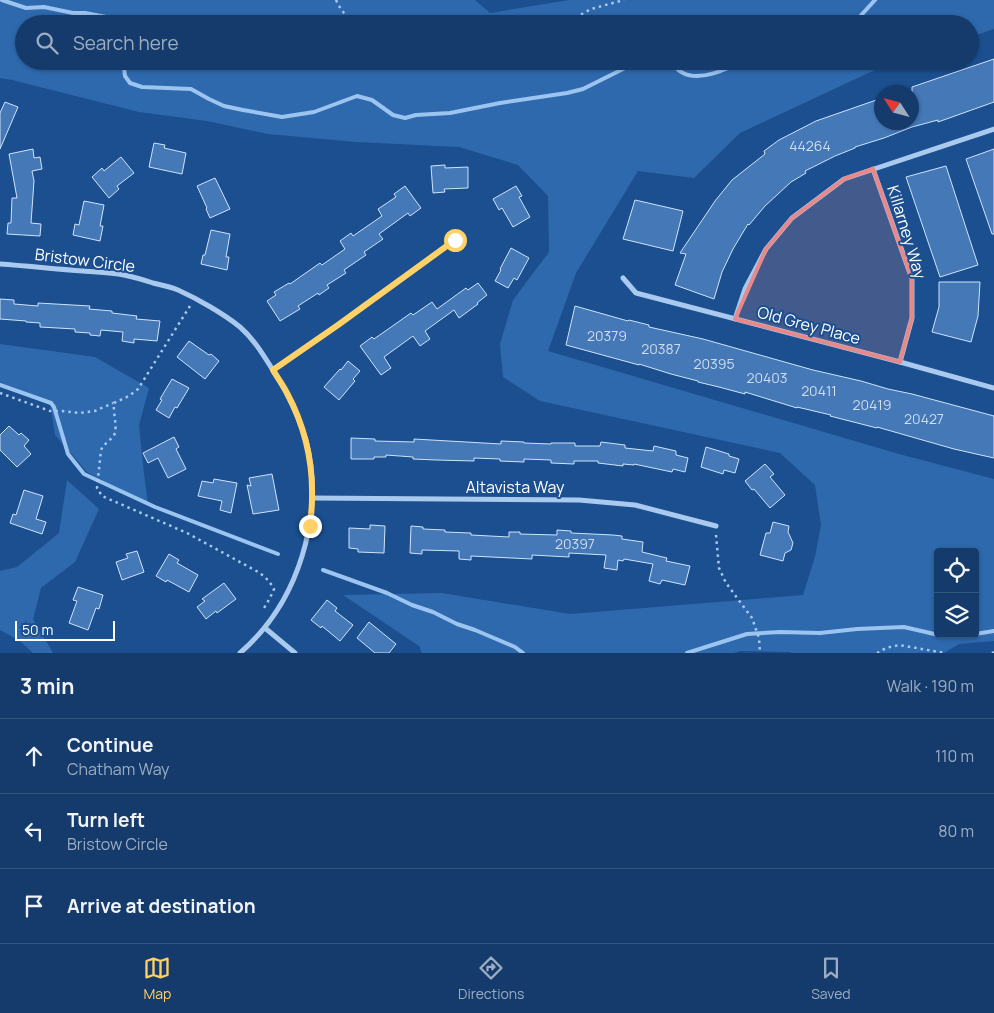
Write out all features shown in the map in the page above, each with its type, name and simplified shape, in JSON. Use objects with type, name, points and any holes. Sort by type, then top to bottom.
[{"type":"street","points":[[735,319],[745,289],[766,249],[792,218],[844,179],[994,129]]},
{"type":"street","name":"Killarney Way","points":[[873,169],[912,279],[912,318],[900,362]]},
{"type":"street","points":[[273,370],[455,240]]},
{"type":"street","name":"Bristow Circle","points":[[0,264],[123,274],[178,290],[219,313],[240,328],[260,348],[287,392],[298,416],[306,441],[312,498],[310,526],[304,551],[288,593],[265,628],[240,653]]},
{"type":"street","name":"Old Grey Place","points":[[623,278],[636,293],[994,388]]},
{"type":"street","name":"Altavista Way","points":[[312,498],[579,500],[635,505],[716,526]]},
{"type":"street","points":[[265,628],[295,653]]},
{"type":"path","points":[[336,0],[345,15]]},
{"type":"path","points":[[581,15],[591,9],[624,0]]},
{"type":"path","points":[[0,393],[50,411],[79,413],[95,412],[129,396],[138,389],[194,299]]},
{"type":"path","points":[[114,403],[113,410],[116,429],[110,440],[102,446],[97,488],[102,496],[187,533],[260,574],[269,581],[274,589],[264,608],[274,615]]},
{"type":"path","points":[[716,526],[719,568],[726,583],[752,618],[759,638],[760,653]]},
{"type":"path","points":[[877,653],[886,648],[899,645],[945,653]]},
{"type":"highlighted area","points":[[873,169],[912,279],[912,318],[900,362],[735,319],[766,249],[792,218],[844,179]]},
{"type":"shaded area","points":[[0,0],[475,0],[490,13],[569,0],[994,0],[994,29],[979,34],[979,15],[15,15],[15,70],[875,70],[740,133],[694,178],[638,171],[576,273],[548,351],[899,454],[994,479],[994,641],[959,644],[944,653],[740,651],[734,653],[422,653],[419,646],[343,595],[442,593],[570,614],[803,595],[815,557],[821,525],[815,485],[780,453],[540,401],[503,377],[500,344],[513,300],[549,252],[548,196],[518,165],[459,147],[356,142],[268,134],[207,121],[139,112],[0,78]]},
{"type":"shaded area","points":[[0,344],[95,357],[149,388],[139,425],[148,504],[87,472],[55,435],[50,401],[0,383]]},
{"type":"shaded area","points":[[67,480],[99,509],[75,562],[41,588],[33,619],[53,653],[33,653],[20,641],[0,630],[0,571],[17,567],[59,533]]},
{"type":"building","points":[[994,59],[994,102],[938,122],[938,120],[919,125],[918,85],[962,70],[979,70],[979,64]]},
{"type":"building","points":[[874,101],[874,130],[904,130],[835,156],[805,171],[806,173],[791,182],[748,224],[722,272],[714,299],[675,285],[686,254],[680,253],[715,201],[732,180],[765,154],[764,151],[779,140],[816,121]]},
{"type":"building","points":[[5,102],[18,107],[0,149],[0,113]]},
{"type":"building","points":[[154,143],[165,145],[164,148],[186,153],[182,174],[149,167]]},
{"type":"building","points":[[33,149],[34,158],[40,157],[42,169],[32,171],[34,181],[31,223],[41,224],[40,236],[7,234],[8,223],[11,223],[12,198],[17,198],[9,154]]},
{"type":"building","points":[[994,149],[994,234],[992,234],[966,159]]},
{"type":"building","points":[[121,157],[134,173],[117,186],[119,189],[109,198],[92,177],[102,168],[104,171]]},
{"type":"building","points":[[445,165],[445,168],[468,167],[468,188],[444,189],[445,192],[433,193],[431,166]]},
{"type":"building","points":[[946,166],[978,265],[940,277],[906,177]]},
{"type":"building","points":[[215,178],[230,209],[210,218],[197,186]]},
{"type":"building","points":[[405,186],[421,208],[410,216],[408,213],[379,234],[383,239],[364,252],[366,255],[344,270],[346,273],[327,285],[329,288],[298,306],[300,309],[280,321],[267,301],[276,295],[274,292],[290,284],[320,263],[322,265],[345,249],[340,241],[351,233],[353,236],[382,216],[378,209],[396,197],[394,194]]},
{"type":"building","points":[[516,186],[522,196],[519,197],[530,217],[513,227],[502,208],[499,210],[493,199]]},
{"type":"building","points":[[635,200],[683,211],[673,251],[623,239]]},
{"type":"building","points":[[84,201],[104,205],[100,226],[103,226],[100,241],[73,235],[75,224],[79,225]]},
{"type":"building","points":[[211,230],[230,234],[226,257],[229,257],[227,270],[201,264]]},
{"type":"building","points":[[511,248],[529,258],[517,280],[514,278],[508,288],[495,281]]},
{"type":"building","points":[[939,282],[980,282],[978,316],[971,342],[932,332],[939,307]]},
{"type":"building","points":[[478,283],[487,295],[478,304],[459,318],[454,310],[425,331],[430,339],[420,346],[413,336],[384,357],[391,368],[381,375],[360,346],[372,337],[374,339],[411,313],[413,315],[432,302],[437,309],[466,288],[468,290]]},
{"type":"building","points":[[0,299],[14,300],[14,304],[38,306],[38,303],[90,306],[89,309],[137,316],[136,319],[160,321],[157,341],[134,339],[134,343],[122,341],[123,332],[101,330],[100,336],[90,335],[90,333],[75,332],[75,329],[40,327],[40,323],[0,319]]},
{"type":"building","points":[[575,306],[649,325],[649,327],[703,339],[813,370],[994,416],[994,458],[954,449],[831,415],[797,408],[745,392],[745,394],[698,382],[566,345]]},
{"type":"building","points":[[189,341],[219,361],[205,379],[177,357]]},
{"type":"building","points":[[348,361],[360,371],[353,379],[355,381],[339,400],[324,387]]},
{"type":"building","points":[[172,379],[189,388],[169,418],[156,410]]},
{"type":"building","points":[[9,426],[19,435],[21,433],[29,440],[24,446],[31,454],[17,467],[0,450],[0,435]]},
{"type":"building","points":[[174,437],[179,447],[176,449],[186,469],[168,478],[158,458],[148,463],[143,453]]},
{"type":"building","points":[[351,438],[375,439],[375,441],[414,442],[414,439],[501,444],[501,441],[551,444],[575,443],[575,446],[600,446],[601,442],[625,445],[625,448],[653,451],[654,446],[676,451],[676,455],[688,458],[685,472],[673,469],[672,472],[634,464],[623,464],[623,466],[598,463],[598,461],[574,461],[574,464],[551,463],[551,460],[524,459],[524,462],[474,458],[474,461],[436,460],[386,455],[386,457],[374,457],[374,459],[351,459]]},
{"type":"building","points":[[706,447],[739,459],[735,473],[724,470],[723,474],[701,467]]},
{"type":"building","points":[[765,464],[774,474],[770,477],[785,495],[770,508],[745,481]]},
{"type":"building","points":[[272,474],[279,510],[253,514],[247,485],[251,486],[249,478]]},
{"type":"building","points":[[214,479],[237,483],[231,513],[220,510],[222,501],[198,496],[202,481],[213,483]]},
{"type":"building","points":[[24,490],[43,496],[36,519],[46,522],[42,534],[10,523],[13,514],[16,515]]},
{"type":"building","points":[[773,522],[789,526],[788,532],[793,543],[791,550],[785,553],[783,561],[760,555],[766,533],[770,533]]},
{"type":"building","points":[[370,525],[385,526],[384,553],[358,552],[358,549],[349,548],[349,528],[370,529]]},
{"type":"building","points":[[411,526],[423,527],[423,529],[445,530],[445,532],[471,533],[471,535],[509,537],[509,532],[557,535],[557,530],[571,531],[571,533],[622,536],[622,539],[643,542],[642,552],[667,558],[666,561],[690,566],[685,585],[662,580],[660,584],[649,581],[653,564],[624,559],[623,561],[618,560],[617,570],[604,568],[606,555],[569,553],[569,557],[532,555],[532,559],[471,556],[471,560],[459,559],[459,551],[422,550],[422,554],[410,553]]},
{"type":"building","points":[[137,551],[144,572],[122,580],[116,562],[128,558],[126,554]]},
{"type":"building","points":[[169,554],[179,560],[177,563],[198,575],[189,592],[156,576]]},
{"type":"building","points":[[224,583],[236,599],[206,619],[197,607],[205,601],[202,599]]},
{"type":"building","points":[[78,587],[103,595],[99,609],[96,608],[88,630],[69,623],[77,601],[73,600]]},
{"type":"building","points":[[327,600],[337,608],[335,611],[353,625],[340,641],[322,626],[321,628],[311,620]]},
{"type":"building","points":[[369,622],[396,644],[389,653],[375,653],[357,638]]},
{"type":"waterway","points":[[2,0],[26,8],[44,7],[96,15]]},
{"type":"waterway","points":[[861,15],[875,0]]},
{"type":"waterway","points":[[124,70],[125,76],[130,83],[142,87],[191,89],[224,106],[282,117],[314,112],[357,96],[372,100],[393,115],[405,118],[416,115],[450,113],[567,93],[583,89],[621,70]]},
{"type":"waterway","points":[[679,70],[683,73],[697,76],[723,70]]},
{"type":"waterway","points":[[0,385],[51,403],[54,407],[68,454],[84,474],[155,507],[278,554]]},
{"type":"waterway","points":[[323,570],[433,612],[457,624],[515,647],[523,653]]},
{"type":"waterway","points":[[687,653],[747,634],[780,632],[820,633],[904,627],[934,634]]},
{"type":"waterway","points":[[979,633],[994,631]]},
{"type":"route","points":[[310,526],[312,498],[306,441],[298,416],[287,392],[273,370],[455,240]]}]
